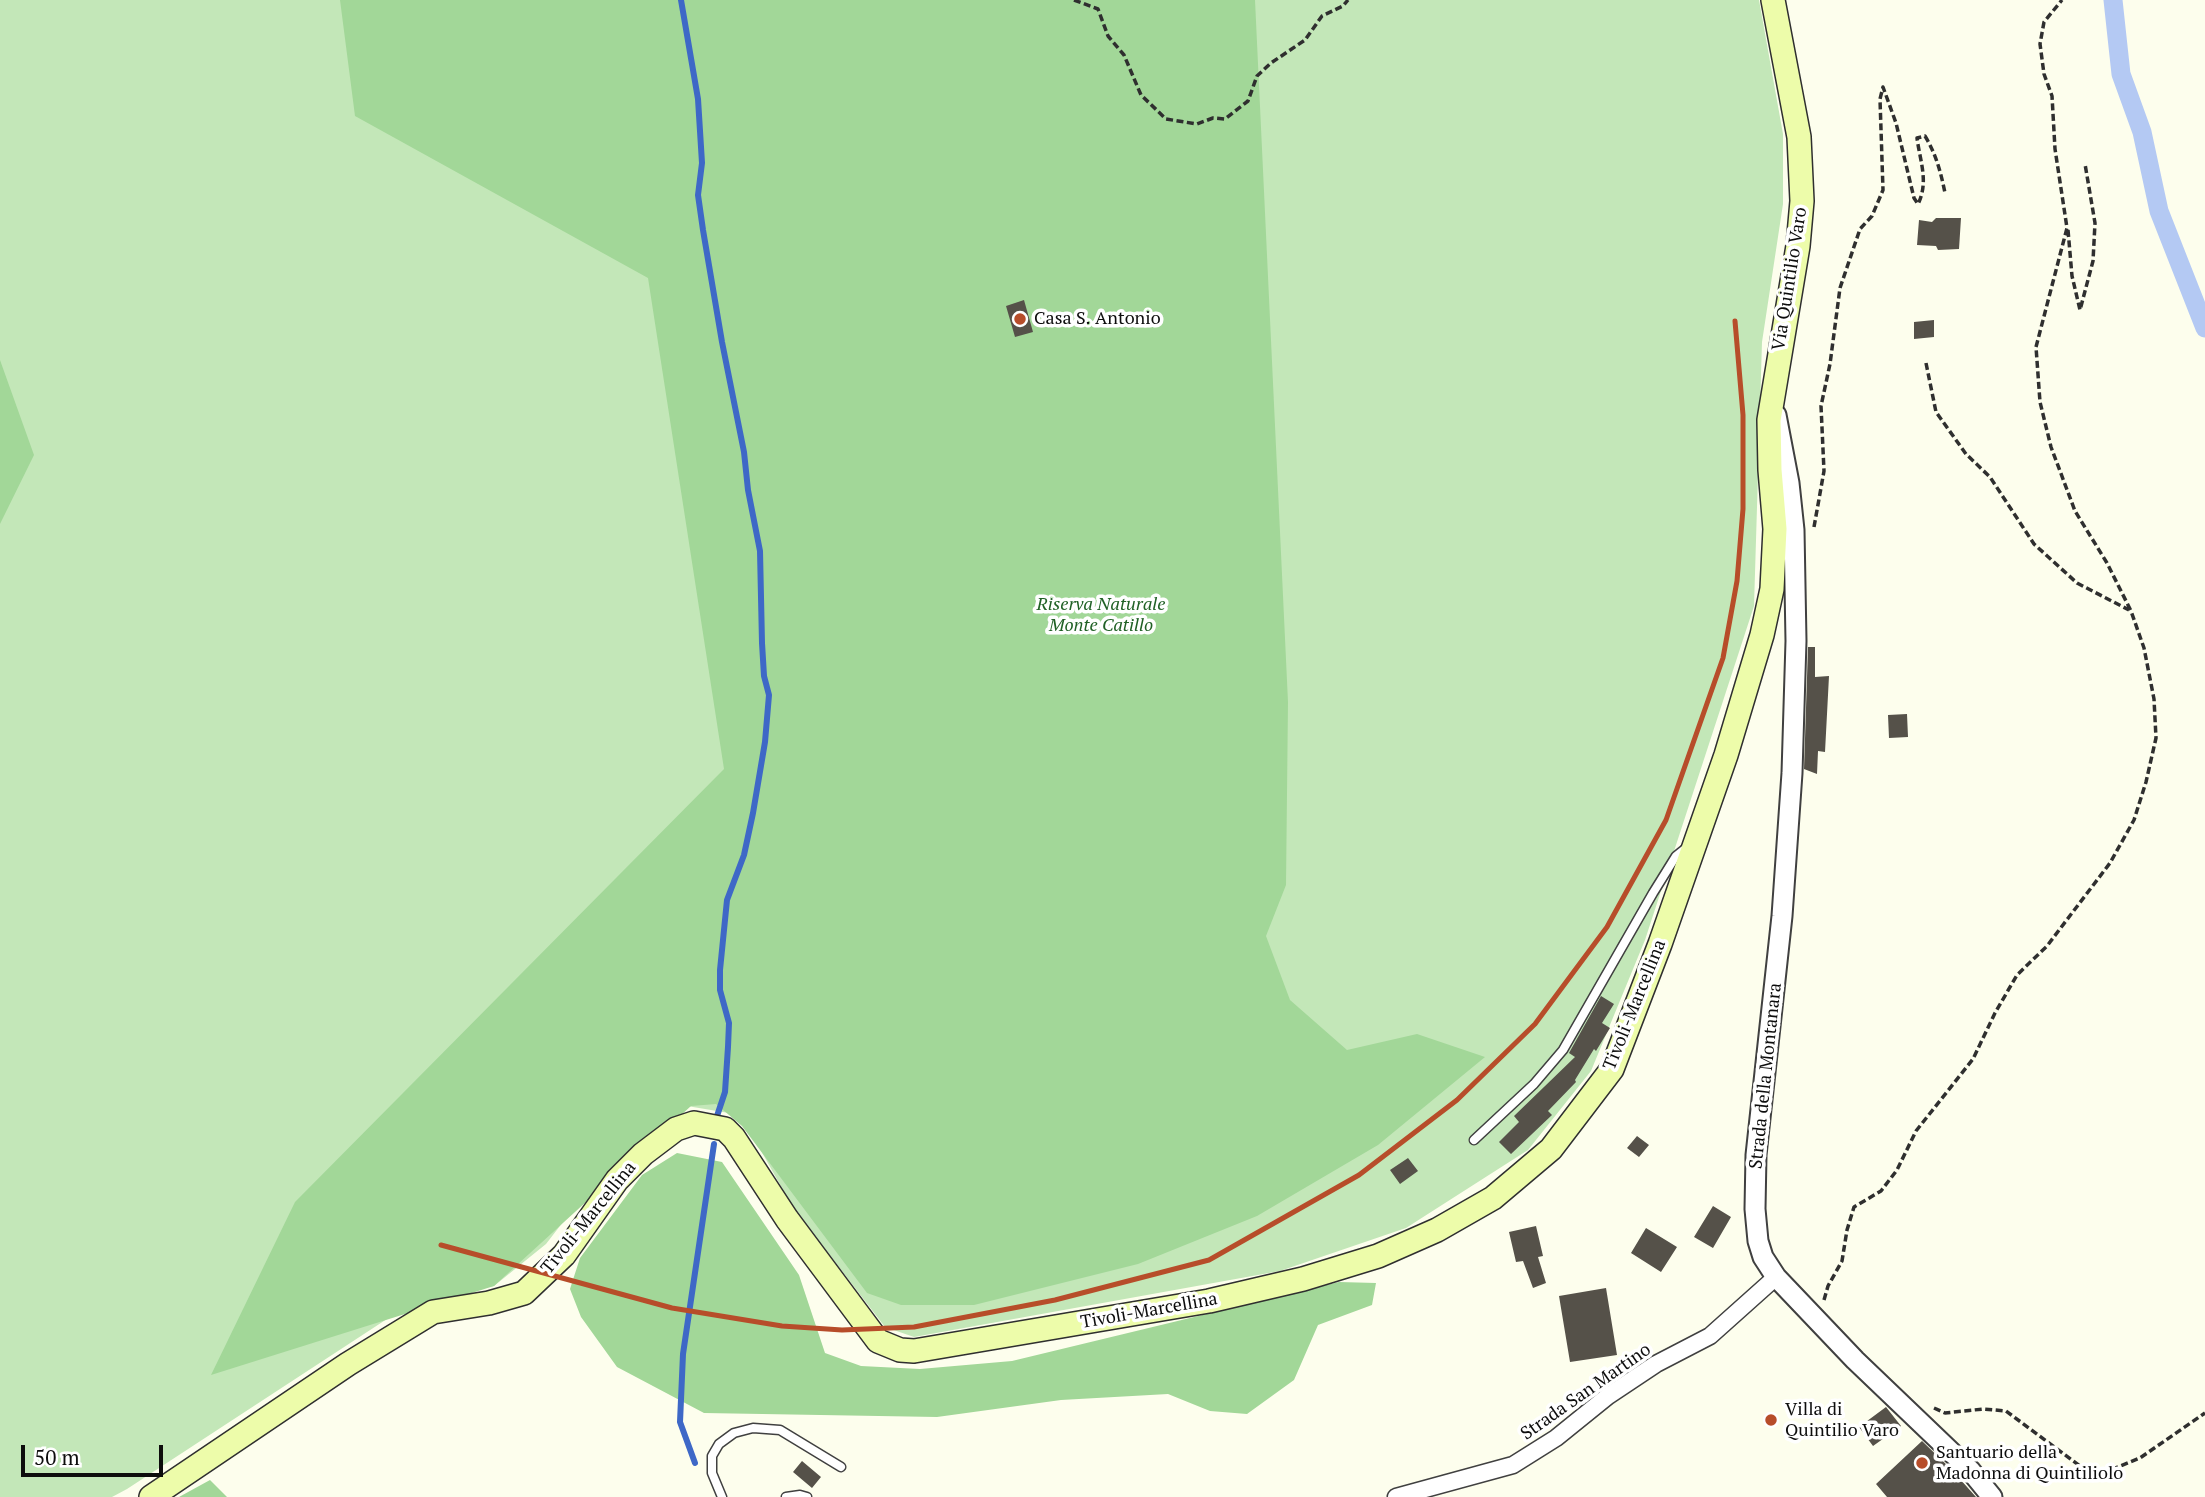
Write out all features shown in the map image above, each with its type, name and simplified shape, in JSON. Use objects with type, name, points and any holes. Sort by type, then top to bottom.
[{"type":"main road","name":"Via Quintilio Varo","points":[[1772,393],[1796,258],[1802,201],[1799,137],[1773,0]]},
{"type":"main road","name":"Tivoli-Marcellina","points":[[151,1497],[348,1364],[433,1312],[489,1303],[524,1293],[564,1255],[617,1180],[658,1142],[676,1129],[694,1124],[725,1129],[734,1138],[787,1219],[878,1341],[900,1350],[914,1351],[967,1344],[1209,1301],[1303,1279],[1378,1256],[1437,1230],[1493,1198],[1551,1149],[1612,1069],[1660,944],[1726,755],[1762,635],[1772,589],[1775,528],[1768,435],[1772,393]]},
{"type":"street","name":"Strada della Montanara","points":[[1772,393],[1789,483],[1796,555],[1796,641],[1792,773],[1778,966],[1755,1155],[1757,1234],[1763,1257],[1776,1277],[1855,1360],[1970,1469],[1992,1497]]},
{"type":"street","name":"Strada San Martino","points":[[1396,1497],[1513,1465],[1556,1438],[1608,1396],[1656,1364],[1710,1336],[1776,1277]]},
{"type":"lane","points":[[1474,1140],[1534,1084],[1563,1050],[1676,856],[1697,838]]},
{"type":"lane","points":[[722,1497],[712,1473],[712,1456],[719,1444],[743,1430],[780,1430],[841,1467]]},
{"type":"lane","points":[[786,1497],[807,1497]]},
{"type":"path","points":[[1073,0],[1098,9],[1108,36],[1124,55],[1141,95],[1166,119],[1197,124],[1213,118],[1225,119],[1248,101],[1257,76],[1305,40],[1322,16],[1343,6],[1348,0]]},
{"type":"path","points":[[2062,0],[2044,22],[2040,44],[2044,74],[2052,96],[2055,149],[2072,276],[2080,310],[2093,261],[2095,223],[2085,164]]},
{"type":"path","points":[[1814,530],[1824,471],[1821,406],[1830,364],[1840,288],[1860,229],[1872,216],[1883,190],[1880,99],[1882,87],[1896,123],[1914,198],[1918,204],[1923,194],[1924,176],[1917,138],[1925,136],[1939,168],[1945,193]]},
{"type":"path","points":[[1810,1312],[1823,1302],[1828,1286],[1842,1261],[1854,1208],[1881,1191],[1897,1170],[1916,1131],[1973,1059],[2017,975],[2047,946],[2110,863],[2134,820],[2146,782],[2156,738],[2154,699],[2144,648],[2131,611],[2107,563],[2075,511],[2051,447],[2040,402],[2036,347],[2067,228]]},
{"type":"path","points":[[1926,363],[1936,412],[1966,454],[1990,477],[2034,544],[2077,583],[2131,611]]},
{"type":"path","points":[[1934,1408],[1945,1413],[1983,1409],[2006,1411],[2088,1472],[2108,1471],[2140,1458],[2205,1413]]},
{"type":"green space","name":"Riserva Naturale Monte Catillo","points":[[0,0],[1759,0],[1783,134],[1783,204],[1762,342],[1754,606],[1645,940],[1591,1071],[1528,1150],[1406,1228],[1280,1271],[914,1337],[885,1327],[792,1206],[741,1115],[681,1105],[604,1169],[546,1244],[494,1286],[416,1300],[112,1497],[0,1497]]},
{"type":"green space","points":[[340,0],[1255,0],[1288,702],[1286,885],[1266,936],[1290,1000],[1347,1050],[1417,1034],[1485,1057],[1378,1145],[1257,1216],[1138,1264],[974,1305],[901,1305],[867,1293],[742,1126],[716,1104],[691,1106],[494,1286],[211,1375],[295,1202],[724,769],[648,278],[355,116]]},
{"type":"green space","points":[[0,360],[34,455],[0,524]]},
{"type":"green space","points":[[677,1153],[722,1162],[799,1275],[825,1353],[861,1366],[920,1369],[1012,1361],[1339,1282],[1376,1283],[1372,1305],[1318,1325],[1294,1380],[1247,1414],[1210,1411],[1168,1394],[1061,1400],[937,1417],[704,1413],[617,1367],[581,1317],[570,1289],[580,1258],[642,1175]]},
{"type":"green space","points":[[210,1480],[227,1497],[179,1497]]},
{"type":"building","points":[[1936,218],[1961,218],[1959,249],[1938,250],[1936,246],[1917,245],[1919,220],[1932,222]]},
{"type":"building","name":"Casa S. Antonio","points":[[1024,300],[1033,332],[1015,337],[1006,306]]},
{"type":"building","points":[[1934,320],[1934,337],[1914,339],[1914,322]]},
{"type":"building","points":[[1808,647],[1815,647],[1815,677],[1829,676],[1825,752],[1818,751],[1817,774],[1804,769]]},
{"type":"building","points":[[1907,714],[1908,737],[1889,738],[1888,715]]},
{"type":"building","points":[[1601,996],[1614,1004],[1602,1023],[1610,1028],[1596,1051],[1594,1049],[1576,1082],[1548,1111],[1552,1115],[1511,1154],[1499,1142],[1519,1122],[1514,1116],[1575,1057],[1569,1053]]},
{"type":"building","points":[[1637,1136],[1649,1145],[1639,1157],[1627,1148]]},
{"type":"building","points":[[1408,1158],[1418,1171],[1400,1184],[1390,1170]]},
{"type":"building","points":[[1713,1206],[1731,1217],[1713,1248],[1694,1237]]},
{"type":"building","points":[[1536,1226],[1543,1256],[1538,1257],[1546,1283],[1533,1288],[1523,1261],[1516,1262],[1509,1232]]},
{"type":"building","points":[[1646,1228],[1677,1247],[1661,1272],[1631,1253]]},
{"type":"building","points":[[1606,1288],[1617,1355],[1570,1362],[1559,1296]]},
{"type":"building","points":[[1886,1407],[1901,1426],[1873,1446],[1859,1427]]},
{"type":"building","name":"Santuario della Madonna di Quintiliolo","points":[[1922,1441],[1976,1497],[1887,1497],[1876,1484]]},
{"type":"building","points":[[802,1461],[821,1477],[812,1488],[793,1472]]},
{"type":"waterway","points":[[681,0],[698,99],[702,163],[698,195],[703,230],[760,551],[764,676],[769,695],[765,742],[753,813],[744,855],[727,900],[720,990],[729,1023],[728,1047],[725,1092],[717,1116]]},
{"type":"waterway","points":[[2113,0],[2121,74],[2142,132],[2159,211],[2205,328]]},
{"type":"waterway","points":[[695,1463],[680,1422],[683,1354],[714,1144]]},
{"type":"railway","points":[[441,1245],[672,1308],[782,1326],[842,1330],[914,1327],[1055,1300],[1209,1260],[1359,1175],[1457,1100],[1535,1024],[1607,927],[1666,820],[1723,658],[1737,581],[1743,509],[1743,415],[1735,321]]},
{"type":"place","name":"Casa S. Antonio","points":[[1020,319]]},
{"type":"place","name":"Villa di Quintilio Varo","points":[[1771,1420]]},
{"type":"place","name":"Santuario della Madonna di Quintiliolo","points":[[1922,1463]]}]
